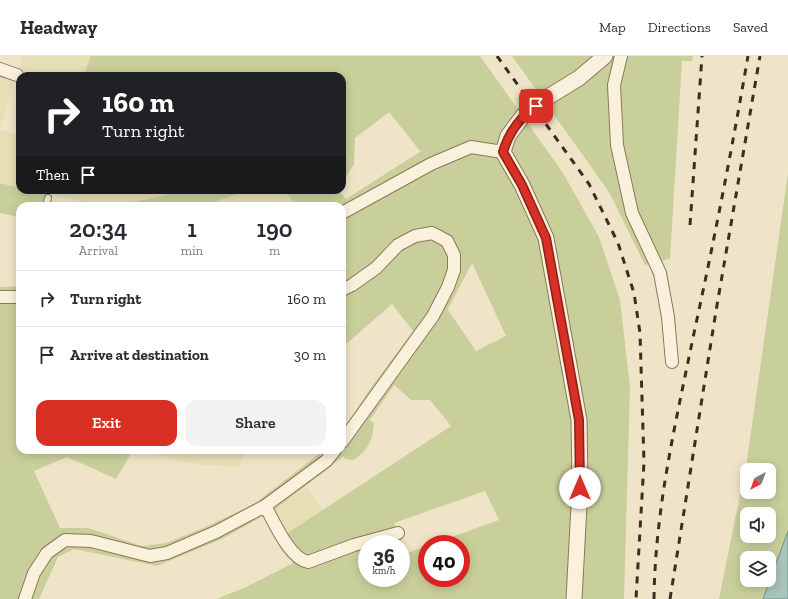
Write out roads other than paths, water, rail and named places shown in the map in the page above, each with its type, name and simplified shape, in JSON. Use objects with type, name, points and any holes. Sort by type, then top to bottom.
[{"type":"street","points":[[574,599],[580,488],[579,420],[546,238],[522,185],[503,152],[508,136],[523,116],[548,97],[579,78],[605,56]]},
{"type":"street","points":[[621,56],[614,85],[617,145],[632,213],[660,273],[668,316],[672,362]]},
{"type":"street","points":[[0,70],[16,75]]},
{"type":"street","points":[[346,211],[431,164],[471,146],[503,152]]},
{"type":"street","points":[[346,288],[376,268],[398,245],[415,236],[432,233],[447,241],[454,255],[452,276],[433,316],[346,436]]},
{"type":"street","points":[[0,297],[16,297]]},
{"type":"street","points":[[25,599],[34,573],[47,553],[65,540],[91,541],[150,556],[167,553],[216,532],[265,506],[326,461],[332,454]]},
{"type":"street","points":[[265,506],[293,554],[301,560],[308,562],[398,533]]},
{"type":"lane","points":[[47,202],[48,198]]},
{"type":"water","points":[[788,531],[788,599],[763,599],[767,587],[776,587],[776,564]]},
{"type":"railway","points":[[497,56],[589,184],[618,243],[634,293],[640,333],[644,462],[636,599]]},
{"type":"railway","points":[[690,225],[702,56]]},
{"type":"railway","points":[[654,599],[655,565],[662,498],[680,399],[709,264],[736,126],[748,56]]},
{"type":"railway","points":[[670,599],[716,311],[760,56]]}]
